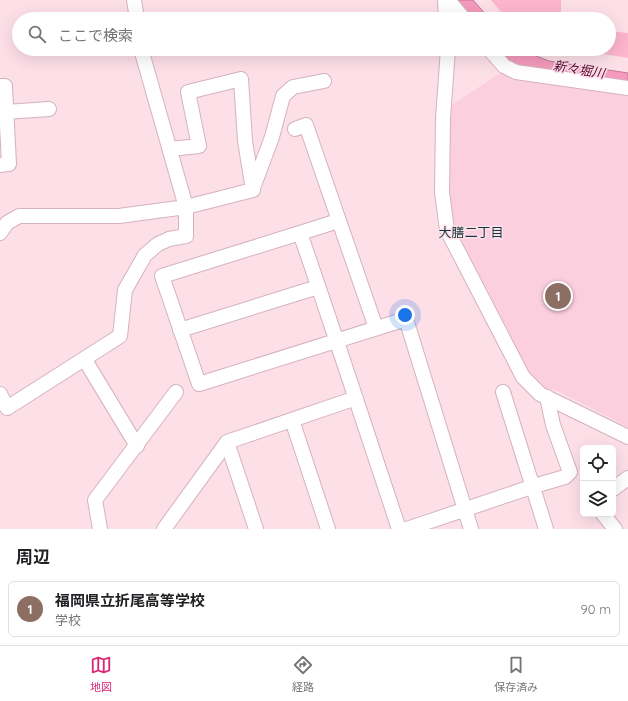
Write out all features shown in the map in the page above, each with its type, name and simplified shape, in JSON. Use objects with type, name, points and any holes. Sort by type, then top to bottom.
[{"type":"street","points":[[134,0],[136,12]]},
{"type":"street","points":[[445,0],[446,12]]},
{"type":"street","points":[[448,0],[458,12]]},
{"type":"street","points":[[0,394],[7,408],[120,336],[125,290],[145,255],[158,244],[169,239],[186,236],[186,207],[144,56]]},
{"type":"street","points":[[447,56],[443,118],[442,192],[447,230],[523,377],[540,394],[628,436]]},
{"type":"street","points":[[495,56],[504,66],[516,72],[628,88]]},
{"type":"street","points":[[170,149],[199,146],[188,92],[241,79],[245,141],[253,190]]},
{"type":"street","points":[[253,190],[272,137],[283,96],[293,87],[324,81]]},
{"type":"street","points":[[0,86],[5,86],[9,164],[0,165]]},
{"type":"street","points":[[6,112],[49,109]]},
{"type":"street","points":[[295,129],[306,125],[376,328]]},
{"type":"street","points":[[0,233],[7,223],[19,216],[119,216],[186,207],[253,190]]},
{"type":"street","points":[[338,221],[162,276],[199,384],[406,319],[471,529]]},
{"type":"street","points":[[300,233],[399,529]]},
{"type":"street","points":[[180,330],[318,287]]},
{"type":"street","points":[[84,360],[137,446]]},
{"type":"street","points":[[100,529],[95,500],[176,392]]},
{"type":"street","points":[[503,392],[534,486],[546,529]]},
{"type":"street","points":[[407,529],[565,477],[570,472],[553,425],[547,397]]},
{"type":"street","points":[[164,529],[227,442],[356,398]]},
{"type":"street","points":[[292,420],[328,529]]},
{"type":"street","points":[[227,442],[256,529]]},
{"type":"street","points":[[616,487],[628,478]]},
{"type":"street","points":[[606,517],[616,529]]},
{"type":"shaded area","points":[[491,0],[561,0],[561,12],[501,12]]},
{"type":"shaded area","points":[[616,32],[628,33],[628,58],[616,56]]},
{"type":"shaded area","points":[[505,70],[628,92],[628,427],[560,392],[540,386],[523,365],[454,228],[448,192],[450,106]]},
{"type":"water","points":[[453,0],[473,0],[484,12],[464,12]]},
{"type":"water","name":"新々堀川","points":[[503,56],[536,56],[549,61],[628,73],[628,81],[583,74],[580,77],[514,66]]},
{"type":"place","name":"福岡県立折尾高等学校","points":[[558,296]]},
{"type":"district","name":"大膳二丁目","points":[[471,232]]}]
